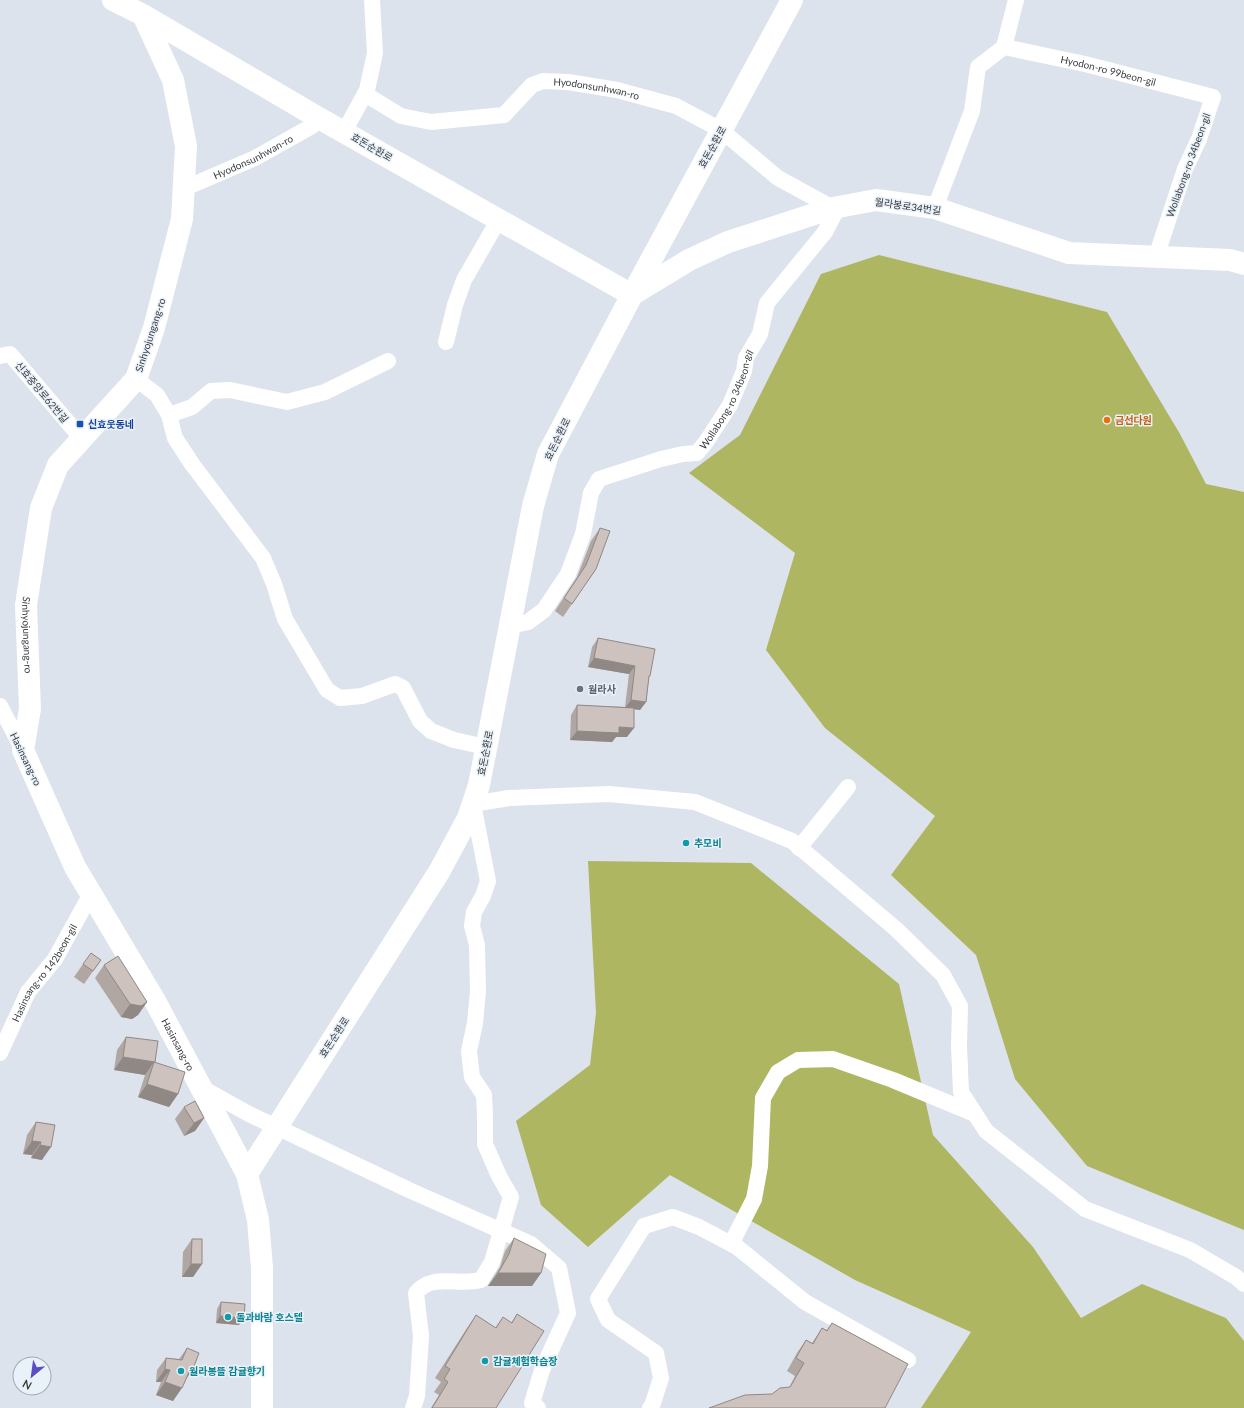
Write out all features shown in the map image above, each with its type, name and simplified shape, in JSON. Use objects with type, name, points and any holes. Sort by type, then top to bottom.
[{"type":"street","name":"효돈순환로","points":[[113,0],[142,8],[317,117],[632,295]]},
{"type":"street","points":[[344,132],[365,94],[375,53],[372,0]]},
{"type":"street","name":"효돈순환로","points":[[247,1174],[439,872],[468,818],[479,785],[533,506],[548,454],[632,295],[792,0]]},
{"type":"street","points":[[935,208],[972,111],[978,67],[1004,47],[1016,0]]},
{"type":"street","name":"Sinhyojungang-ro","points":[[23,750],[30,709],[26,604],[41,508],[58,465],[136,379],[154,328],[182,219],[186,146],[173,80],[142,8]]},
{"type":"street","name":"Hyodon-ro 99beon-gil","points":[[1004,47],[1085,64],[1213,96]]},
{"type":"street","name":"Hyodonsunhwan-ro","points":[[365,94],[401,116],[431,122],[504,115],[532,85],[543,81],[568,82],[616,90],[676,106],[721,130],[778,178],[836,207]]},
{"type":"street","name":"Wollabong-ro 34beon-gil","points":[[1156,257],[1185,169],[1199,139],[1213,96]]},
{"type":"street","name":"Hyodonsunhwan-ro","points":[[183,189],[255,158],[312,126],[317,117]]},
{"type":"street","name":"월라봉로34번길","points":[[632,295],[689,260],[728,242],[836,207],[876,200],[935,208],[1069,253],[1230,260],[1244,264]]},
{"type":"street","name":"Wollabong-ro 34beon-gil","points":[[510,626],[528,622],[544,610],[568,574],[583,534],[591,493],[599,479],[661,459],[683,454],[697,453],[706,442],[730,406],[744,372],[746,358],[760,334],[767,303],[825,232],[836,207]]},
{"type":"street","points":[[446,342],[455,305],[464,280],[499,219]]},
{"type":"street","name":"신효중앙로62번길","points":[[0,356],[10,354],[82,439]]},
{"type":"street","points":[[169,414],[192,407],[211,391],[230,390],[287,402],[324,392],[388,361]]},
{"type":"street","points":[[136,379],[157,395],[169,414],[175,438],[192,464],[263,558],[274,584],[285,619],[327,690],[340,698],[362,696],[395,684],[403,688],[420,721],[431,731],[454,740],[486,747]]},
{"type":"street","name":"Hasinsang-ro","points":[[0,706],[23,750],[75,868],[155,1001],[247,1174],[258,1220],[262,1268],[262,1408]]},
{"type":"street","points":[[799,848],[848,787]]},
{"type":"street","points":[[412,1408],[417,1396],[421,1336],[416,1293],[425,1284],[441,1281],[470,1283],[480,1280],[492,1262],[511,1196],[499,1176],[485,1144],[484,1095],[472,1076],[469,1051],[475,1023],[478,991],[477,945],[472,926],[474,912],[488,881],[473,804],[510,798],[609,794],[695,802],[792,841],[896,929],[943,975],[960,1006],[959,1046],[961,1092],[986,1131],[1085,1209],[1190,1250],[1236,1277],[1244,1284]]},
{"type":"street","name":"Hasinsang-ro 142beon-gil","points":[[0,1053],[28,992],[55,959],[92,894]]},
{"type":"street","points":[[731,1244],[754,1199],[760,1166],[763,1098],[778,1072],[798,1060],[833,1059],[893,1080],[975,1114]]},
{"type":"street","points":[[202,1088],[276,1127],[409,1190],[531,1244],[559,1268],[568,1313],[542,1370],[532,1403],[538,1408]]},
{"type":"street","points":[[650,1408],[661,1378],[656,1353],[608,1320],[598,1299],[644,1226],[673,1217],[699,1227],[737,1247],[805,1302],[908,1360]]},
{"type":"green space","points":[[879,255],[1107,312],[1180,434],[1206,484],[1244,492],[1244,1230],[1087,1166],[1015,1079],[976,955],[891,875],[935,816],[825,728],[766,650],[795,553],[689,473],[740,435],[821,274]]},
{"type":"green space","points":[[588,861],[751,863],[899,984],[933,1135],[1033,1247],[1081,1318],[1142,1284],[1226,1318],[1244,1341],[1244,1408],[921,1408],[971,1332],[855,1280],[670,1175],[588,1247],[541,1205],[516,1121],[590,1065],[596,1013]]},
{"type":"building","points":[[600,528],[610,531],[596,569],[572,604],[564,598],[586,565]]},
{"type":"building","points":[[598,638],[655,649],[649,676],[646,702],[631,700],[635,666],[594,658]]},
{"type":"building","points":[[577,705],[634,708],[634,728],[619,727],[619,733],[577,731]]},
{"type":"building","points":[[91,953],[101,960],[93,971],[83,964]]},
{"type":"building","points":[[118,956],[147,1002],[141,1006],[130,1004],[104,965]]},
{"type":"building","points":[[126,1037],[158,1041],[155,1062],[123,1057]]},
{"type":"building","points":[[154,1062],[185,1072],[178,1094],[147,1084]]},
{"type":"building","points":[[195,1101],[204,1118],[194,1123],[184,1107]]},
{"type":"building","points":[[36,1122],[55,1125],[51,1147],[40,1145],[41,1142],[32,1141]]},
{"type":"building","points":[[514,1238],[546,1254],[541,1273],[498,1273],[509,1254]]},
{"type":"building","points":[[192,1239],[202,1239],[202,1264],[191,1264]]},
{"type":"building","points":[[221,1302],[245,1304],[244,1318],[220,1316]]},
{"type":"building","name":"감귤체험학습장","points":[[517,1314],[544,1331],[496,1408],[432,1408],[448,1382],[444,1379],[450,1369],[445,1366],[476,1315],[496,1328],[503,1317],[512,1323]]},
{"type":"building","points":[[832,1323],[908,1364],[885,1408],[709,1408],[745,1395],[772,1394],[780,1388],[790,1387],[804,1363],[796,1358],[806,1340],[813,1344],[822,1328],[827,1331]]},
{"type":"building","points":[[187,1348],[199,1353],[193,1369],[191,1368],[182,1388],[165,1382],[170,1370],[165,1369],[166,1358],[182,1360]]},
{"type":"place","name":"금선다원","points":[[1107,420]]},
{"type":"place","name":"신효웃동네","points":[[80,424]]},
{"type":"place","name":"월라사","points":[[580,689]]},
{"type":"place","name":"추모비","points":[[686,843]]},
{"type":"place","name":"돌과바람 호스텔","points":[[228,1317]]},
{"type":"place","name":"감귤체험학습장","points":[[485,1361]]},
{"type":"place","name":"월라봉뜰 감귤향기","points":[[181,1371]]}]
